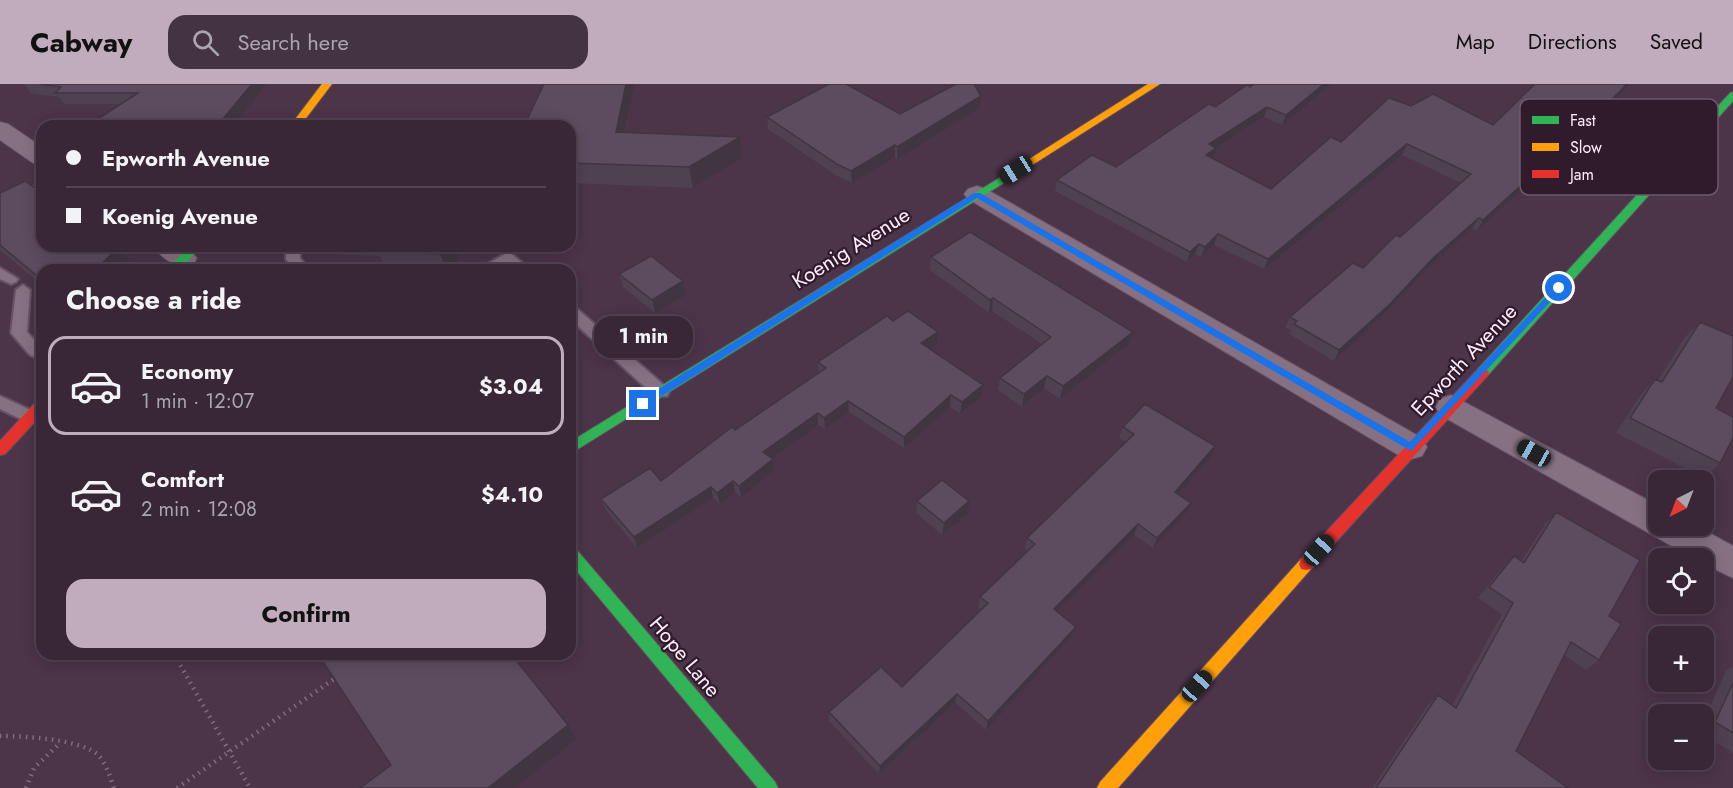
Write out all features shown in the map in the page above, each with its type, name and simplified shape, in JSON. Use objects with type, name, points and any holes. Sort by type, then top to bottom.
[{"type":"street","points":[[300,120],[327,84]]},
{"type":"street","name":"Koenig Avenue","points":[[576,445],[1155,84]]},
{"type":"street","name":"Epworth Avenue","points":[[1718,112],[1733,95]]},
{"type":"street","points":[[0,129],[36,154]]},
{"type":"street","points":[[977,194],[1411,447]]},
{"type":"street","name":"Epworth Avenue","points":[[1106,788],[1411,447],[1451,407],[1643,195]]},
{"type":"street","points":[[1451,407],[1648,516]]},
{"type":"street","points":[[0,450],[36,411]]},
{"type":"street","points":[[1684,536],[1733,563]]},
{"type":"street","name":"Hope Lane","points":[[576,559],[769,788]]},
{"type":"lane","points":[[0,207],[36,190]]},
{"type":"lane","points":[[495,264],[509,257],[517,264]]},
{"type":"lane","points":[[11,281],[19,333],[36,351]]},
{"type":"lane","points":[[576,316],[661,392]]},
{"type":"lane","points":[[0,402],[36,411]]},
{"type":"path","points":[[177,660],[250,788]]},
{"type":"path","points":[[177,788],[337,677]]},
{"type":"path","points":[[0,736],[19,735],[60,744],[83,746],[98,755],[114,788]]},
{"type":"path","points":[[26,788],[36,765],[60,744]]},
{"type":"building","points":[[39,84],[252,84],[222,120],[96,120],[138,93],[55,93],[61,87]]},
{"type":"building","points":[[544,84],[626,84],[616,132],[740,137],[689,167],[576,163],[576,120],[527,120]]},
{"type":"building","points":[[829,84],[846,84],[900,114],[956,84],[974,84],[981,96],[897,147],[895,145],[851,171],[767,117]]},
{"type":"building","points":[[1254,84],[1324,84],[1286,115],[1267,107],[1209,144],[1216,148],[1206,155],[1271,189],[1331,137],[1341,142],[1389,98],[1411,106],[1433,94],[1493,125],[1535,84],[1627,84],[1612,99],[1520,99],[1520,186],[1483,220],[1479,218],[1433,258],[1390,304],[1339,350],[1294,324],[1297,321],[1290,317],[1353,263],[1363,268],[1396,235],[1400,237],[1471,174],[1407,144],[1268,259],[1218,234],[1205,247],[1199,244],[1190,252],[1057,180],[1092,155],[1116,167],[1209,104],[1215,107],[1247,85],[1250,87]]},
{"type":"building","points":[[25,181],[36,189],[36,252],[114,252],[101,264],[36,264],[36,275],[0,245],[0,193]]},
{"type":"building","points":[[970,232],[1133,332],[1063,386],[1047,376],[1024,394],[1000,378],[1051,337],[993,298],[990,300],[931,257]]},
{"type":"building","points":[[399,252],[441,252],[440,254]]},
{"type":"building","points":[[651,256],[683,281],[652,300],[619,274]]},
{"type":"building","points":[[908,311],[938,332],[921,343],[983,385],[962,402],[951,395],[904,437],[848,401],[824,418],[818,413],[763,452],[773,459],[739,486],[733,481],[717,493],[711,487],[634,537],[601,499],[650,468],[661,481],[732,427],[735,430],[826,368],[818,362],[887,316],[893,321]]},
{"type":"building","points":[[1700,322],[1733,336],[1733,377],[1716,408],[1733,417],[1733,438],[1720,463],[1630,418],[1655,379],[1662,382]]},
{"type":"building","points":[[1145,404],[1215,446],[1175,492],[1191,503],[1157,538],[1138,524],[1054,609],[1076,627],[988,721],[957,694],[880,766],[829,712],[881,667],[902,687],[988,603],[980,597],[1035,544],[1027,538],[1134,434],[1123,427]]},
{"type":"building","points":[[942,480],[969,501],[944,523],[917,501]]},
{"type":"building","points":[[1556,512],[1640,560],[1609,616],[1621,624],[1599,660],[1571,642],[1516,751],[1568,788],[1376,788],[1438,695],[1456,708],[1513,603],[1489,587],[1514,556],[1524,563]]},
{"type":"building","points":[[322,660],[516,660],[568,725],[488,788],[360,788],[391,765]]},
{"type":"building","points":[[1733,683],[1733,733],[1715,722]]},
{"type":"traffic: fast","points":[[1718,112],[1733,95]]},
{"type":"traffic: fast","points":[[576,445],[1014,172]]},
{"type":"traffic: fast","points":[[1483,372],[1643,195]]},
{"type":"traffic: fast","points":[[178,264],[190,252]]},
{"type":"traffic: fast","points":[[576,559],[769,788]]},
{"type":"traffic: slow","points":[[300,120],[327,84]]},
{"type":"traffic: slow","points":[[1014,172],[1155,84]]},
{"type":"traffic: slow","points":[[1106,788],[1306,564]]},
{"type":"traffic: jam","points":[[1306,564],[1483,372]]},
{"type":"traffic: jam","points":[[0,450],[36,411]]},
{"type":"route","points":[[643,404],[977,194],[1411,447],[1451,407],[1559,288]]}]
